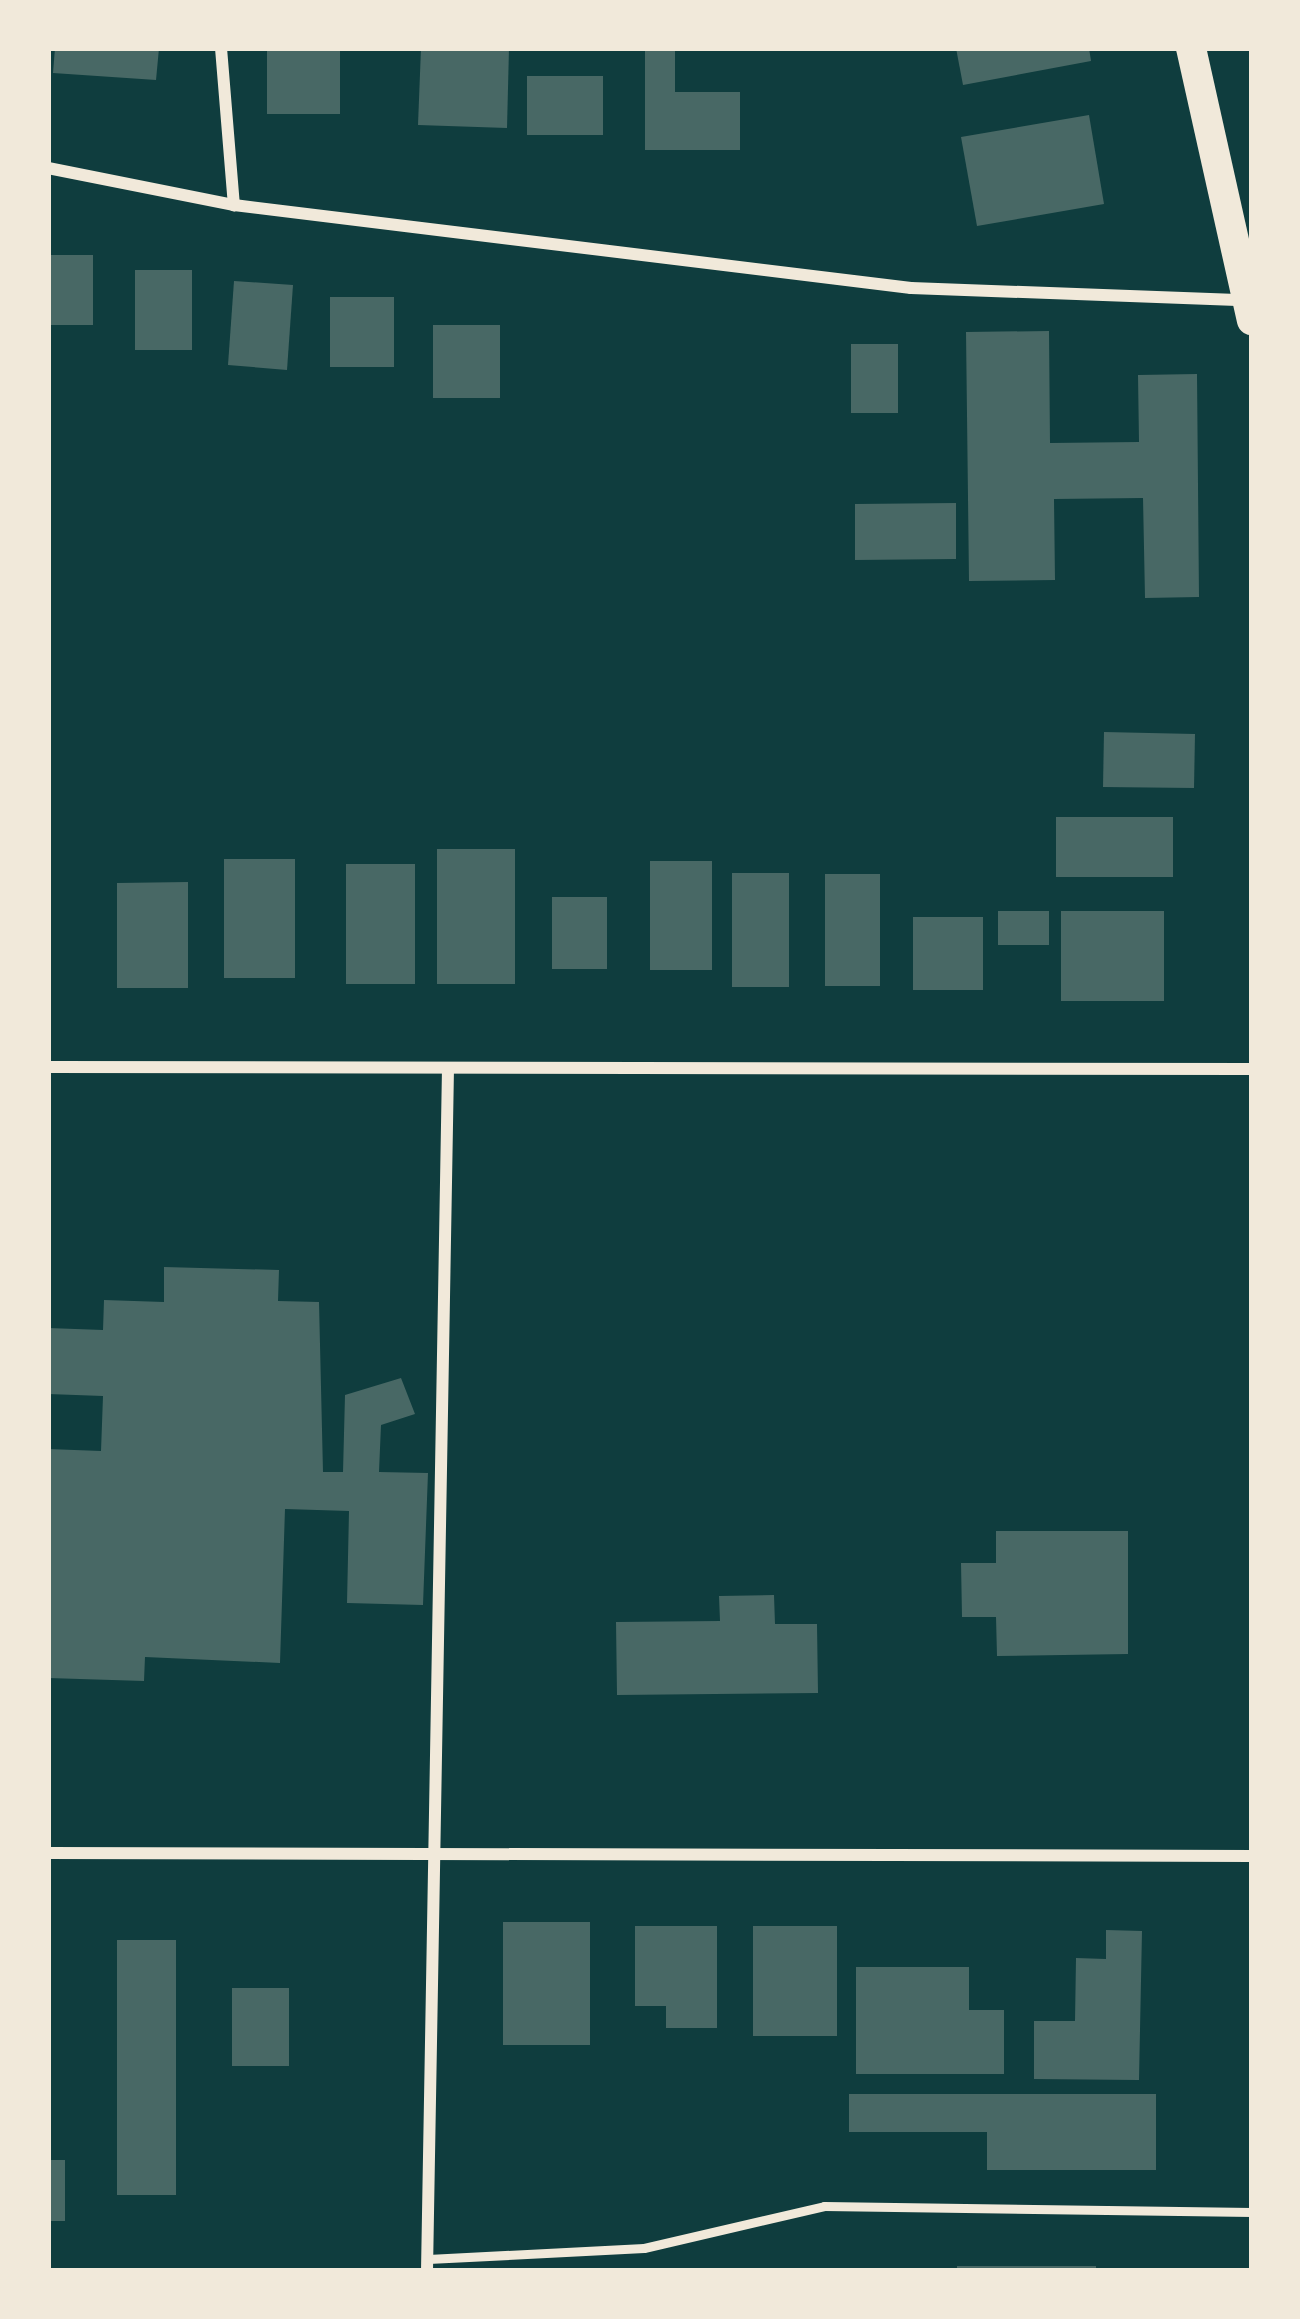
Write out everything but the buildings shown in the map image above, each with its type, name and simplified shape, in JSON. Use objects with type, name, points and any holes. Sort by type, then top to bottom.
[{"type":"main road","points":[[1191,48],[1250,310]]},
{"type":"street","points":[[221,48],[234,205]]},
{"type":"street","points":[[48,168],[234,205],[911,288],[1250,310]]},
{"type":"street","points":[[48,1067],[1252,1069]]},
{"type":"street","points":[[428,2265],[427,1855],[448,1070]]},
{"type":"street","points":[[48,1853],[1252,1856]]},
{"type":"lane","points":[[428,2265],[644,2248],[824,2206],[1252,2212]]}]
